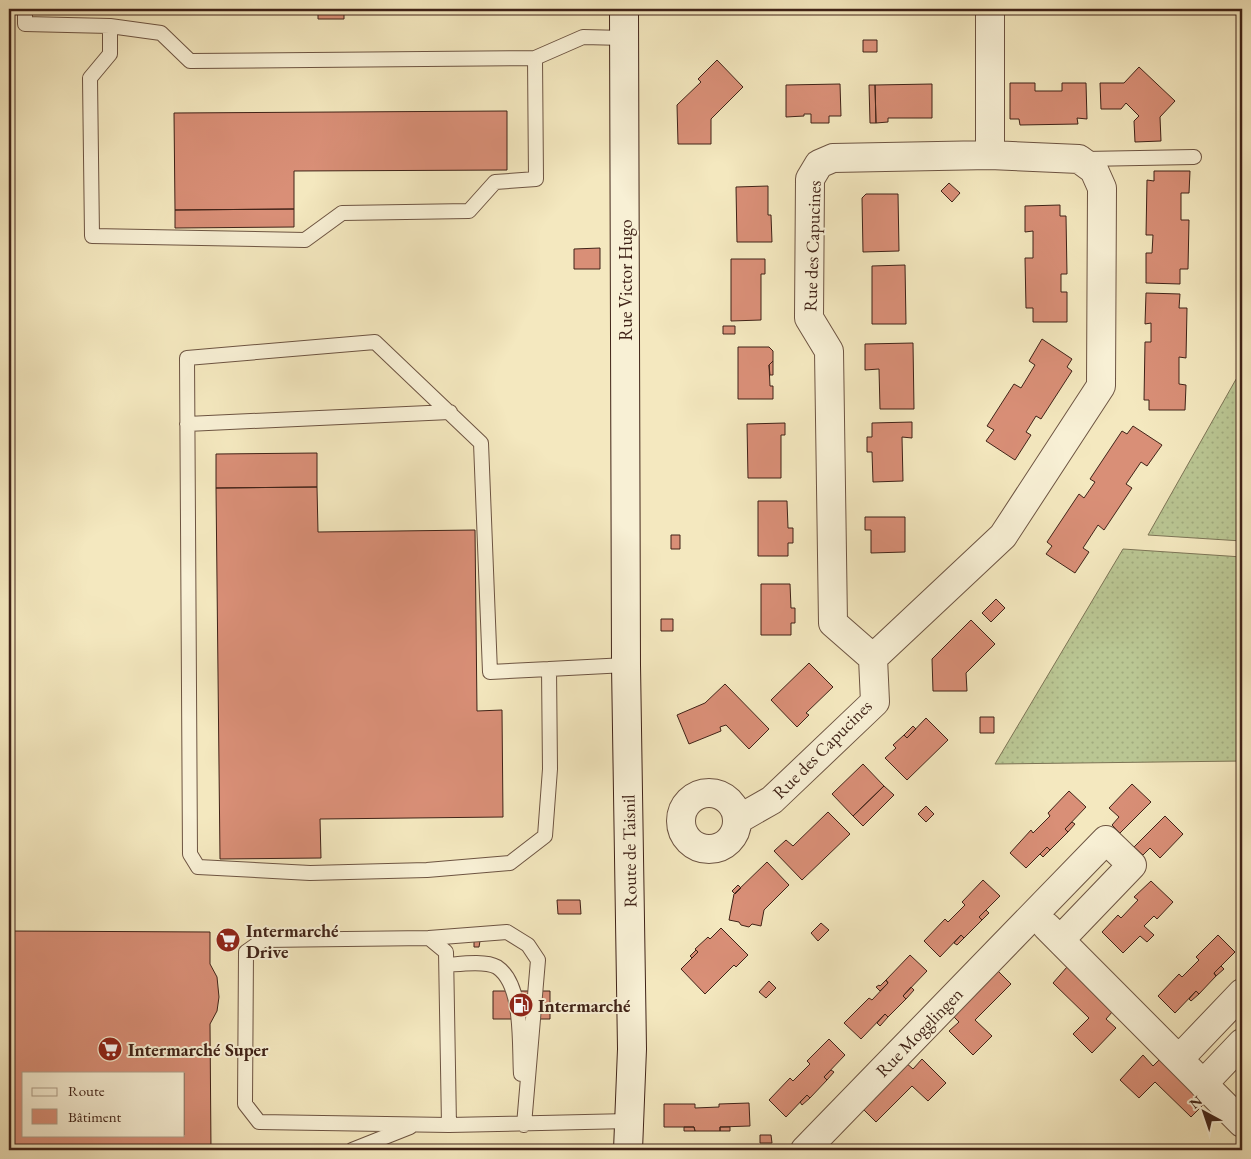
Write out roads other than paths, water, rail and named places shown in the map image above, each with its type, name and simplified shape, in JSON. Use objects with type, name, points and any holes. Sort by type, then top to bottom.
[{"type":"street","name":"Rue Victor Hugo","points":[[624,9],[627,551]]},
{"type":"street","points":[[990,9],[990,155]]},
{"type":"street","name":"Rue des Capucines","points":[[737,820],[772,800],[875,702],[873,658],[833,622],[829,351],[809,318],[810,179],[818,164],[833,158],[990,155],[1079,159]]},
{"type":"street","points":[[873,658],[1003,536],[1101,386],[1102,188],[1094,170],[1079,159]]},
{"type":"street","name":"Route de Taisnil","points":[[627,551],[626,665],[632,1049],[628,1150]]},
{"type":"street","name":"Rue Mogglingen","points":[[805,1150],[1106,840],[1132,865],[1060,940]]},
{"type":"street","points":[[1034,914],[1242,1123]]},
{"type":"street","points":[[1179,1060],[1242,993]]},
{"type":"street","points":[[1203,1084],[1242,1043]]},
{"type":"lane","points":[[25,9],[25,24],[110,26],[162,33],[190,61],[534,58],[583,37],[624,38]]},
{"type":"lane","points":[[110,26],[110,54],[90,78],[92,236],[305,240],[342,213],[469,211],[495,182],[536,179],[534,58]]},
{"type":"lane","points":[[1079,159],[1194,158]]},
{"type":"lane","points":[[549,669],[550,769],[545,836],[510,863],[427,870],[310,873],[198,867],[190,854],[187,358],[375,342],[481,443],[490,672],[626,665]]},
{"type":"lane","points":[[187,424],[450,412]]},
{"type":"lane","points":[[524,1125],[538,960],[528,945],[507,932],[429,938],[263,940],[246,952],[245,1104],[259,1122],[524,1125],[629,1121]]},
{"type":"lane","points":[[429,938],[446,952],[449,1125]]},
{"type":"lane","points":[[447,965],[478,963],[496,967],[512,983],[518,1008],[524,1125]]},
{"type":"lane","points":[[352,1150],[416,1125]]},
{"type":"water","points":[[1238,59],[1242,59],[1242,291],[1241,291]]},
{"type":"place","name":"Intermarché Drive","points":[[228,940]]},
{"type":"place","name":"Intermarché","points":[[521,1005]]},
{"type":"place","name":"Intermarché Super","points":[[110,1049]]}]
